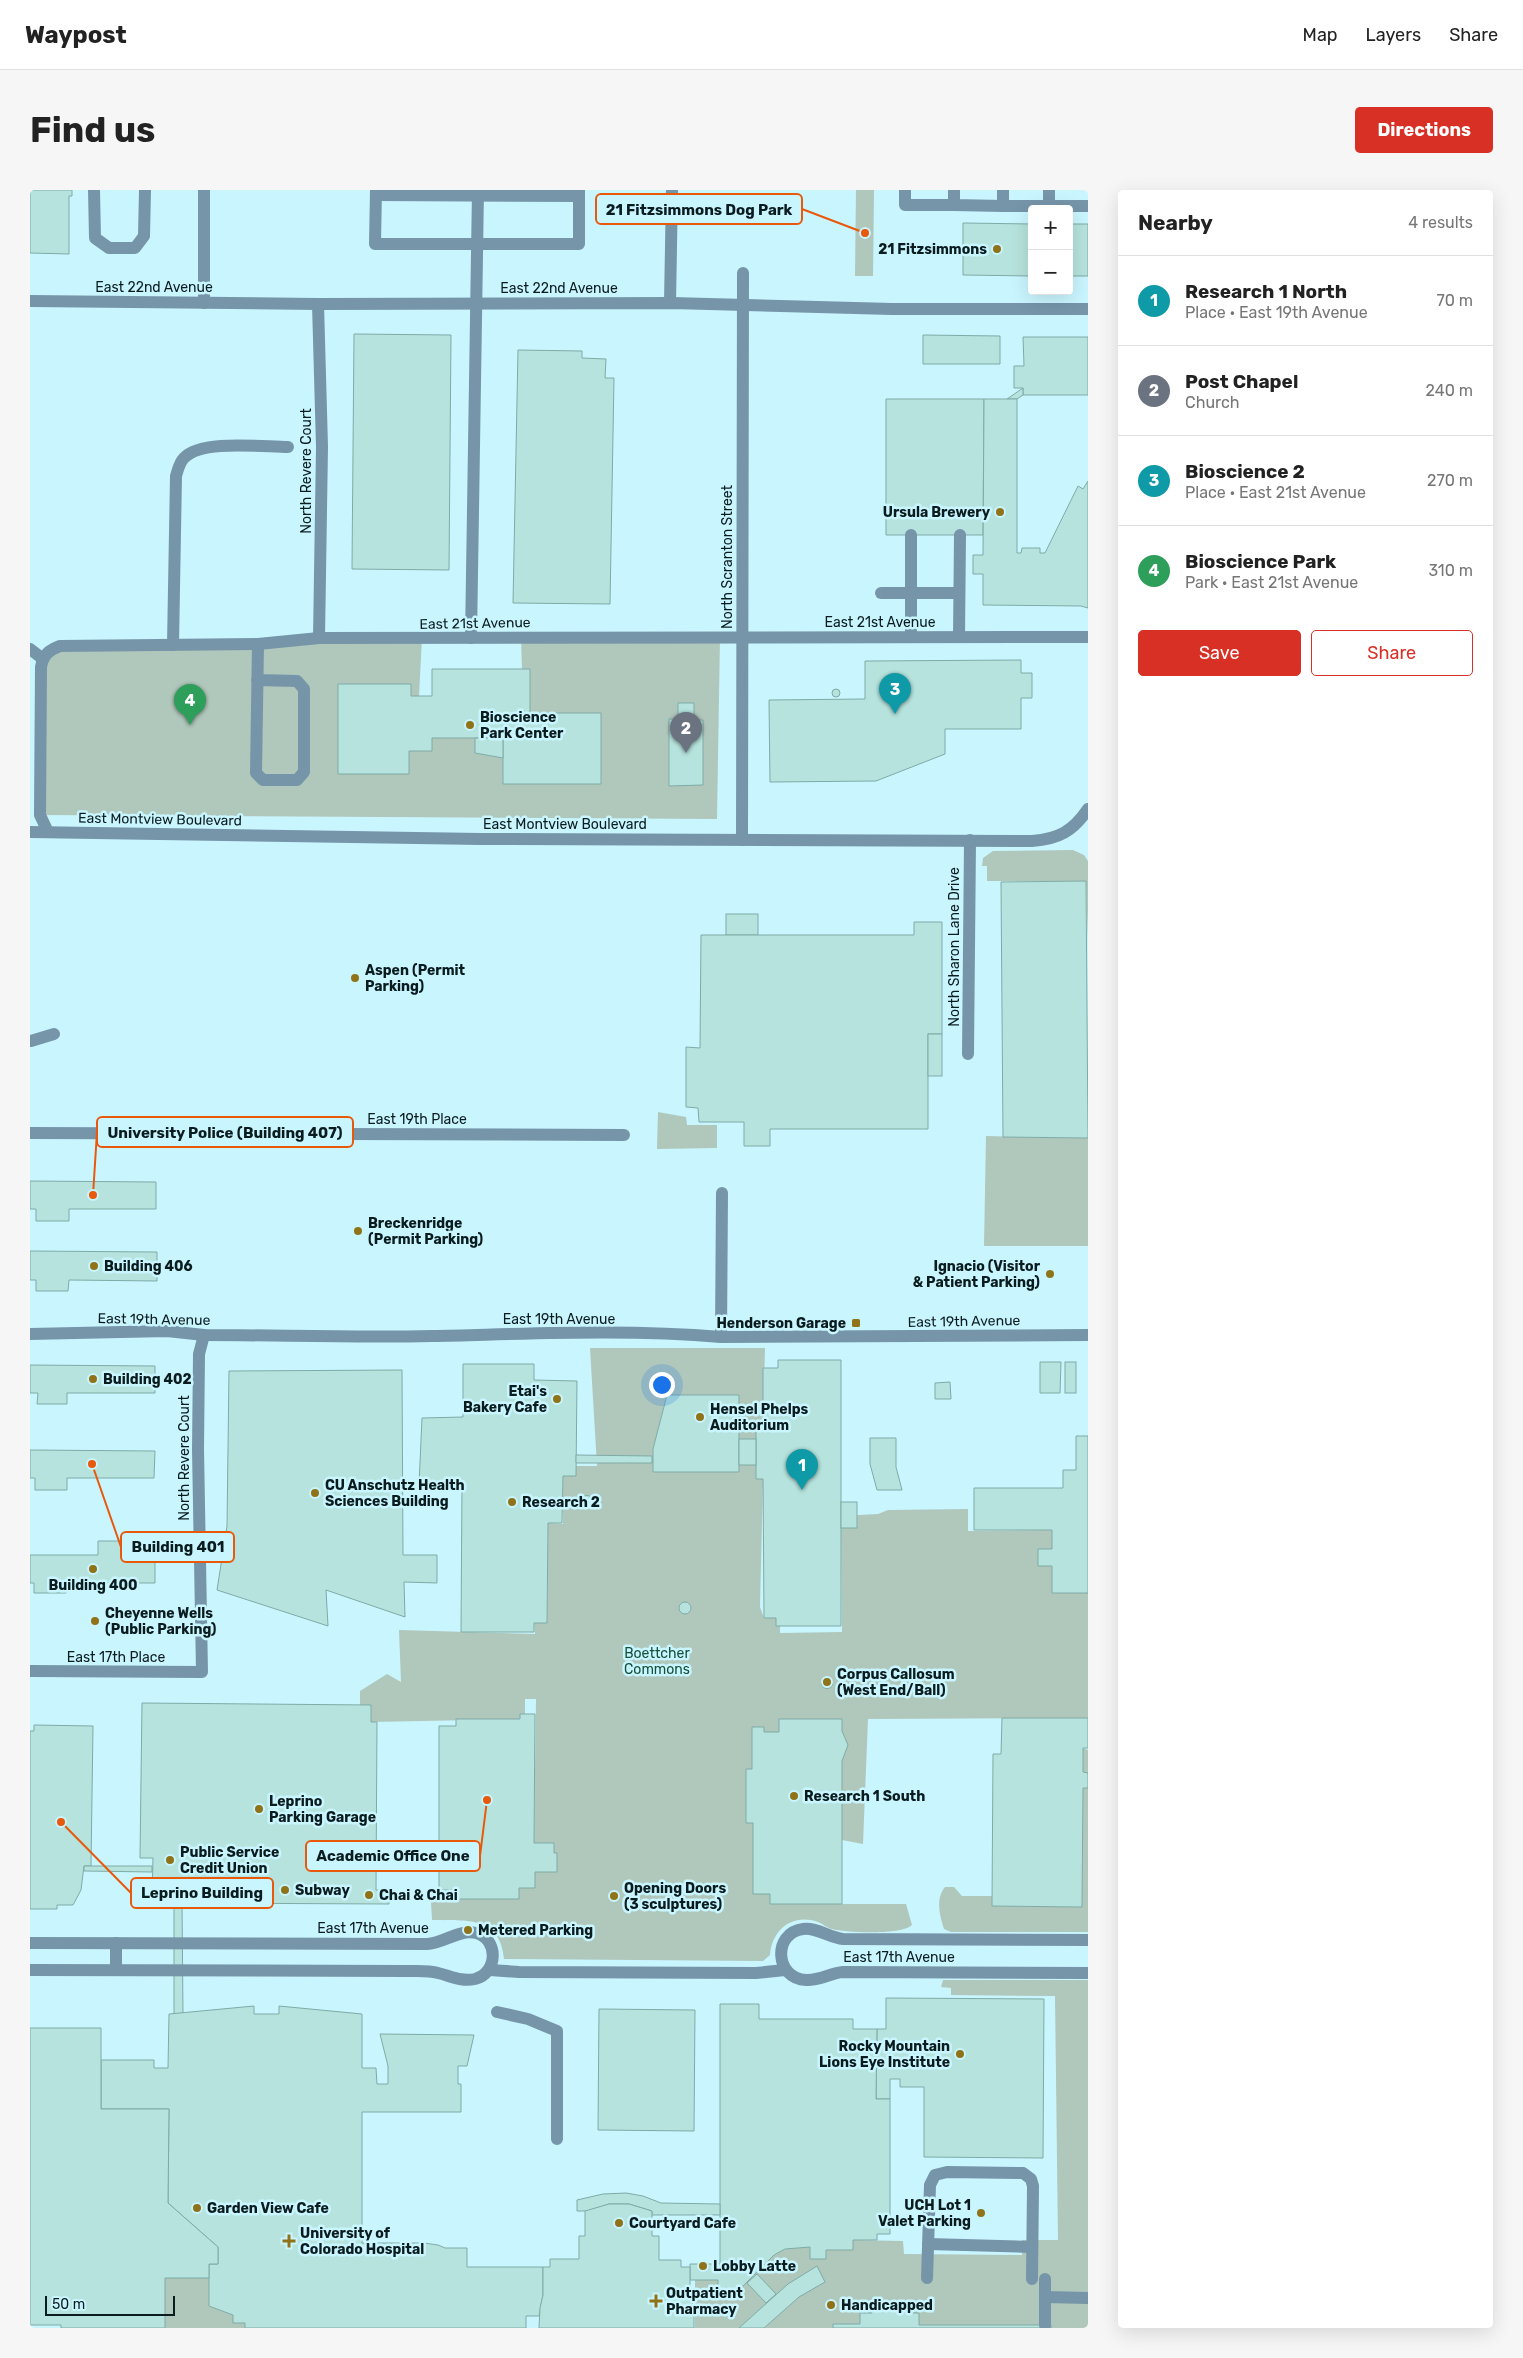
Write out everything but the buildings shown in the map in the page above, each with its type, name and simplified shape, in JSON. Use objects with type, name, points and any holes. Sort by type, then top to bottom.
[{"type":"street","points":[[94,190],[94,238],[109,248],[135,248],[144,236],[144,190]]},
{"type":"street","points":[[204,190],[204,302]]},
{"type":"street","points":[[670,302],[672,190]]},
{"type":"street","points":[[905,190],[905,205],[1028,206]]},
{"type":"street","points":[[954,190],[954,205]]},
{"type":"street","points":[[1003,190],[1003,206]]},
{"type":"street","points":[[1049,190],[1049,205]]},
{"type":"street","points":[[376,192],[478,193],[579,193],[579,244],[375,244],[376,192]]},
{"type":"street","points":[[471,638],[478,193]]},
{"type":"street","points":[[1073,206],[1088,206]]},
{"type":"street","name":"North Scranton Street","points":[[742,840],[743,273]]},
{"type":"street","name":"East 22nd Avenue","points":[[30,301],[318,304],[670,302],[892,308],[1088,309]]},
{"type":"street","name":"North Revere Court","points":[[318,304],[322,447],[319,638]]},
{"type":"street","points":[[173,645],[176,476],[179,466],[184,458],[199,449],[288,447]]},
{"type":"street","points":[[911,535],[911,637]]},
{"type":"street","points":[[959,637],[960,535]]},
{"type":"street","points":[[881,593],[959,594]]},
{"type":"street","name":"East 21st Avenue","points":[[43,659],[53,648],[70,644],[258,644],[319,638],[1088,637]]},
{"type":"street","points":[[257,680],[297,681],[304,689],[304,772],[297,780],[263,780],[256,774],[257,680],[258,644]]},
{"type":"street","points":[[30,650],[43,659],[41,667],[40,815],[48,832]]},
{"type":"street","name":"East Montview Boulevard","points":[[30,832],[481,839],[1032,841],[1056,838],[1078,823],[1088,809]]},
{"type":"street","name":"North Sharon Lane Drive","points":[[968,1054],[970,840]]},
{"type":"street","points":[[31,1041],[54,1034]]},
{"type":"street","name":"East 19th Place","points":[[30,1134],[624,1135]]},
{"type":"street","points":[[721,1337],[722,1193]]},
{"type":"street","name":"East 19th Avenue","points":[[30,1334],[167,1331],[204,1335],[431,1336],[548,1333],[686,1334],[721,1337],[1088,1335]]},
{"type":"street","name":"North Revere Court","points":[[202,1672],[198,1449],[199,1354],[204,1335]]},
{"type":"street","name":"East 17th Place","points":[[30,1671],[202,1672]]},
{"type":"street","name":"East 17th Avenue","points":[[1088,1940],[843,1939],[805,1929],[792,1933],[783,1943],[780,1956],[785,1970],[795,1978],[805,1980],[843,1972],[1088,1973]]},
{"type":"street","name":"East 17th Avenue","points":[[30,1942],[427,1944],[442,1942],[464,1933],[473,1932],[484,1937],[490,1946],[493,1958],[490,1970]]},
{"type":"street","points":[[116,1943],[116,1970]]},
{"type":"street","points":[[30,1970],[421,1971],[438,1972],[468,1980],[481,1977],[490,1970],[519,1972],[771,1972],[785,1970]]},
{"type":"street","points":[[497,2012],[528,2019],[557,2031],[557,2139]]},
{"type":"street","points":[[927,2278],[930,2185],[935,2175],[947,2172],[1023,2173],[1031,2179],[1032,2247],[1038,2279],[1040,2325],[1045,2298],[1038,2279]]},
{"type":"street","points":[[928,2244],[1032,2247]]},
{"type":"street","points":[[1045,2298],[1088,2298]]},
{"type":"green space","points":[[856,190],[874,190],[873,276],[855,276]]},
{"type":"green space","points":[[521,637],[720,637],[717,819],[40,815],[47,652],[422,638],[419,696],[411,696],[411,684],[339,685],[339,774],[409,774],[409,751],[432,751],[432,738],[475,738],[475,753],[503,758],[504,784],[601,784],[601,713],[530,713],[522,669]]},
{"type":"green space","points":[[1073,850],[1084,855],[1088,861],[1088,940],[1086,881],[987,881],[987,866],[982,866],[983,858],[993,851]]},
{"type":"green space","points":[[1087,1075],[1088,1075],[1088,1138]]},
{"type":"green space","points":[[658,1112],[686,1117],[687,1125],[717,1125],[717,1148],[657,1149]]},
{"type":"green space","points":[[986,1136],[1088,1138],[1088,1246],[984,1246]]},
{"type":"green space","name":"Boettcher Commons","points":[[590,1348],[765,1348],[763,1424],[756,1424],[756,1439],[739,1439],[667,1395],[653,1449],[653,1471],[739,1472],[739,1465],[756,1465],[756,1478],[763,1479],[760,1607],[764,1618],[776,1618],[776,1626],[780,1626],[780,1633],[842,1632],[841,1516],[878,1514],[888,1510],[968,1509],[968,1531],[1052,1530],[1052,1549],[1038,1549],[1038,1566],[1052,1566],[1052,1593],[1088,1593],[1088,1718],[868,1719],[863,1844],[842,1840],[842,1719],[779,1719],[779,1732],[764,1732],[764,1727],[752,1727],[752,1769],[746,1823],[753,1823],[770,1894],[770,1904],[906,1904],[912,1925],[886,1932],[849,1931],[830,1928],[818,1922],[800,1920],[792,1922],[779,1931],[770,1955],[763,1961],[504,1959],[496,1934],[479,1923],[457,1920],[432,1920],[431,1902],[435,1899],[519,1899],[519,1888],[535,1888],[535,1872],[557,1872],[557,1854],[554,1853],[553,1843],[534,1843],[536,1699],[525,1699],[525,1714],[520,1719],[371,1722],[371,1705],[360,1705],[360,1691],[387,1674],[401,1682],[399,1630],[535,1634],[534,1623],[547,1623],[548,1523],[563,1524],[563,1476],[576,1466],[597,1466]]},
{"type":"green space","points":[[1083,1748],[1088,1750],[1088,1932],[951,1932],[944,1929],[939,1902],[945,1887],[954,1887],[962,1896],[992,1896],[992,1906],[1082,1907]]},
{"type":"green space","points":[[943,1980],[1088,1980],[1088,2328],[695,2328],[695,2280],[718,2280],[718,2292],[730,2291],[746,2283],[771,2258],[787,2249],[810,2247],[810,2259],[826,2259],[826,2250],[853,2250],[853,2240],[903,2241],[904,2254],[1022,2255],[1022,2240],[1058,2240],[1055,1996],[951,1995],[951,1988],[941,1987]]},
{"type":"green space","points":[[165,2278],[209,2278],[209,2306],[233,2315],[233,2323],[245,2323],[245,2328],[165,2328]]},
{"type":"place","name":"21 Fitzsimmons Dog Park","points":[[865,233]]},
{"type":"place","name":"21 Fitzsimmons","points":[[997,249]]},
{"type":"place","name":"Ursula Brewery","points":[[1000,512]]},
{"type":"place","name":"Bioscience 2","points":[[895,714]]},
{"type":"place","name":"Bioscience Park","points":[[190,725]]},
{"type":"place","name":"Bioscience Park Center","points":[[470,725]]},
{"type":"place","name":"Post Chapel","points":[[686,753]]},
{"type":"place","name":"Aspen (Permit Parking)","points":[[355,978]]},
{"type":"place","name":"University Police (Building 407)","points":[[93,1195]]},
{"type":"place","name":"Breckenridge (Permit Parking)","points":[[358,1231]]},
{"type":"place","name":"Building 406","points":[[94,1266]]},
{"type":"place","name":"Ignacio (Visitor & Patient Parking)","points":[[1050,1274]]},
{"type":"place","name":"Henderson Garage","points":[[856,1323]]},
{"type":"place","name":"Building 402","points":[[93,1379]]},
{"type":"place","name":"Etai's Bakery Cafe","points":[[557,1399]]},
{"type":"place","name":"Hensel Phelps Auditorium","points":[[700,1417]]},
{"type":"place","name":"Building 401","points":[[92,1464]]},
{"type":"place","name":"Research 1 North","points":[[802,1490]]},
{"type":"place","name":"CU Anschutz Health Sciences Building","points":[[315,1493]]},
{"type":"place","name":"Research 2","points":[[512,1502]]},
{"type":"place","name":"Building 400","points":[[93,1569]]},
{"type":"place","name":"Cheyenne Wells (Public Parking)","points":[[95,1621]]},
{"type":"place","name":"Corpus Callosum (West End/Ball)","points":[[827,1682]]},
{"type":"place","name":"Research 1 South","points":[[794,1796]]},
{"type":"place","name":"Academic Office One","points":[[487,1800]]},
{"type":"place","name":"Leprino Parking Garage","points":[[259,1809]]},
{"type":"place","name":"Leprino Building","points":[[61,1822]]},
{"type":"place","name":"Public Service Credit Union","points":[[170,1860]]},
{"type":"place","name":"Subway","points":[[285,1890]]},
{"type":"place","name":"Chai & Chai","points":[[369,1895]]},
{"type":"place","name":"Opening Doors (3 sculptures)","points":[[614,1896]]},
{"type":"place","name":"Metered Parking","points":[[468,1930]]},
{"type":"place","name":"Rocky Mountain Lions Eye Institute","points":[[960,2054]]},
{"type":"place","name":"Garden View Cafe","points":[[197,2208]]},
{"type":"place","name":"UCH Lot 1 Valet Parking","points":[[981,2213]]},
{"type":"place","name":"Courtyard Cafe","points":[[619,2223]]},
{"type":"place","name":"University of Colorado Hospital","points":[[289,2241]]},
{"type":"place","name":"Lobby Latte","points":[[703,2266]]},
{"type":"place","name":"Outpatient Pharmacy","points":[[656,2301]]},
{"type":"place","name":"Handicapped","points":[[831,2305]]}]
